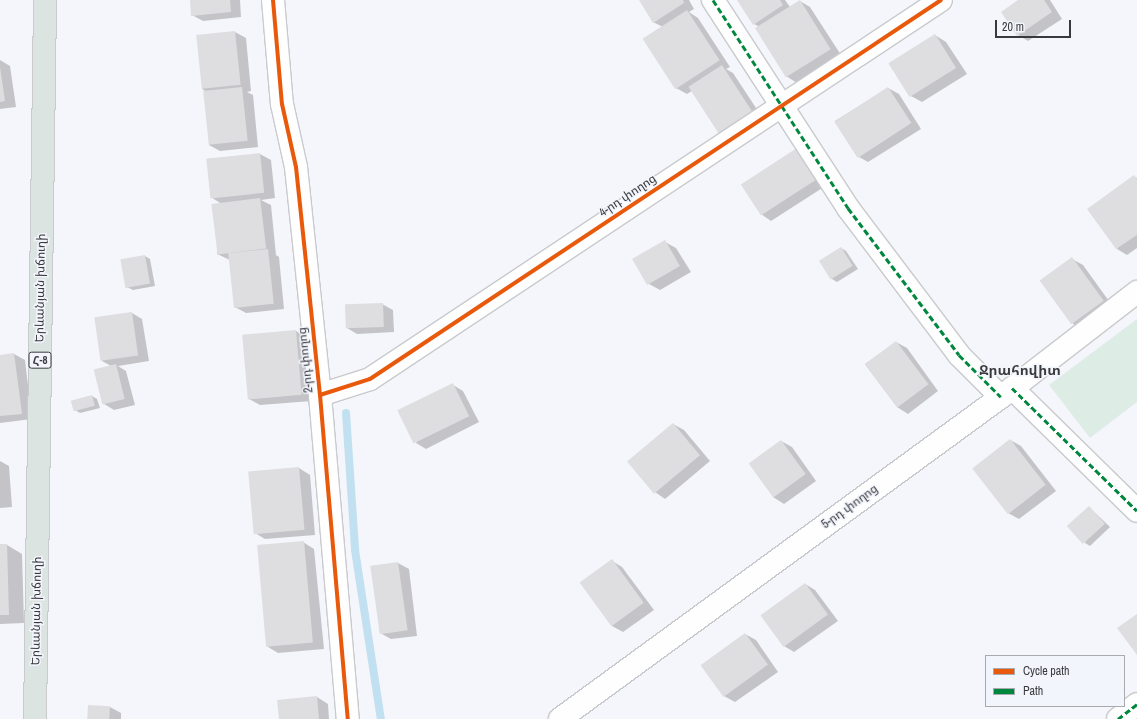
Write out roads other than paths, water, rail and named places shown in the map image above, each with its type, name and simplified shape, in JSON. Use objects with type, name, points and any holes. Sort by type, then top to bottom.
[{"type":"main road","name":"Երևանյան խճուղի","points":[[36,719],[45,0]]},
{"type":"street","name":"2-րդ փողոց","points":[[273,0],[282,104],[296,167],[320,395],[348,719]]},
{"type":"street","points":[[713,0],[858,221],[959,355],[1007,392],[1137,511]]},
{"type":"street","name":"4-րդ փողոց","points":[[320,395],[370,379],[941,0]]},
{"type":"street","name":"5-րդ փողոց","points":[[560,719],[1007,392],[1137,292]]},
{"type":"street","points":[[1118,719],[1137,704]]},
{"type":"waterway","points":[[346,413],[355,550],[381,719]]},
{"type":"district","name":"Ջրահովիտ","points":[[1020,370]]}]
